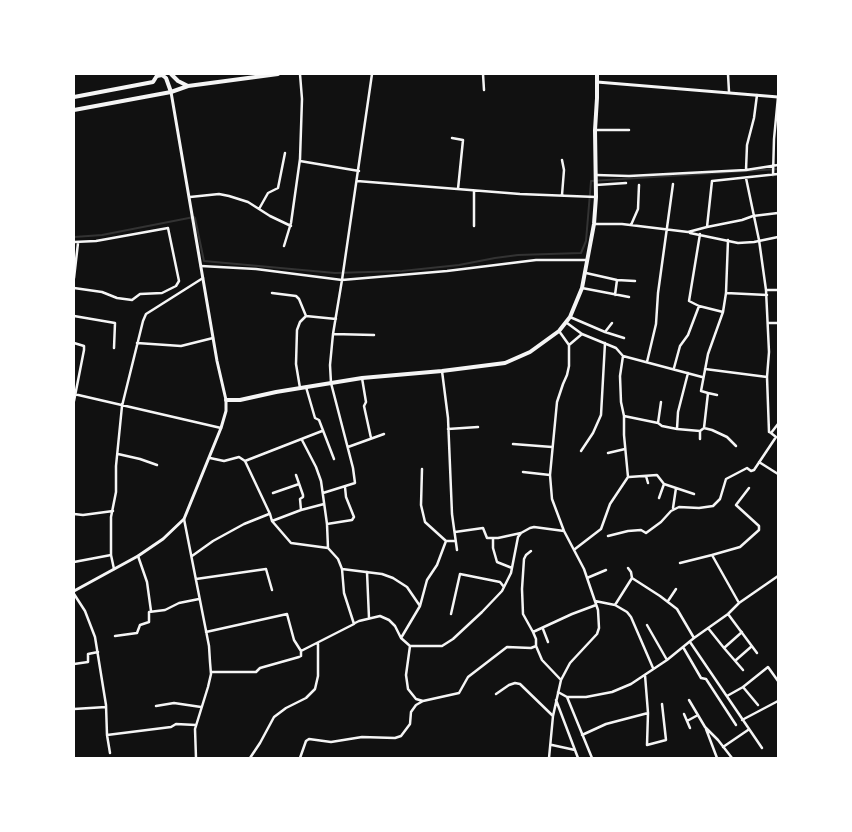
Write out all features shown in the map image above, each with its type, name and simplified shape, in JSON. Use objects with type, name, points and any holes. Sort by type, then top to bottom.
[{"type":"main road","points":[[168,82],[170,74],[188,86]]},
{"type":"main road","points":[[74,110],[171,92],[188,86],[278,74]]},
{"type":"main road","points":[[226,400],[240,400],[362,378],[498,364],[515,360],[536,349],[560,332],[570,317],[582,288],[594,224],[597,74]]},
{"type":"main road","points":[[74,97],[153,82],[156,76],[160,75],[164,76],[168,82],[171,92]]},
{"type":"street","points":[[284,246],[291,226],[300,161],[302,99],[300,74]]},
{"type":"street","points":[[324,493],[355,483],[348,447],[330,383],[330,365],[372,74]]},
{"type":"street","points":[[483,74],[484,90]]},
{"type":"street","points":[[728,74],[729,92]]},
{"type":"street","points":[[597,82],[778,97],[773,174]]},
{"type":"street","points":[[110,753],[106,707],[95,637],[85,611],[74,593],[138,556],[163,539],[184,519],[210,458],[226,411],[226,400],[213,338],[171,92]]},
{"type":"street","points":[[746,170],[748,139],[754,118],[757,95]]},
{"type":"street","points":[[595,130],[628,130]]},
{"type":"street","points":[[452,138],[463,140],[458,189]]},
{"type":"street","points":[[259,209],[268,193],[278,188],[285,153]]},
{"type":"street","points":[[562,160],[564,170],[562,195]]},
{"type":"street","points":[[300,161],[359,170]]},
{"type":"street","points":[[596,176],[746,170],[778,165]]},
{"type":"street","points":[[707,227],[712,181],[778,174]]},
{"type":"street","points":[[608,536],[628,530],[641,530],[646,533],[662,522],[673,509],[681,506],[699,508],[713,506],[720,499],[726,479],[747,468],[752,471],[776,437],[768,432],[767,377],[769,352],[766,290],[759,240],[746,178]]},
{"type":"street","points":[[357,181],[520,194],[596,197]]},
{"type":"street","points":[[596,184],[626,183]]},
{"type":"street","points":[[647,362],[656,324],[658,293],[673,184]]},
{"type":"street","points":[[631,225],[638,209],[638,185]]},
{"type":"street","points":[[474,190],[474,226]]},
{"type":"street","points":[[190,197],[219,194],[229,196],[248,202],[270,216],[291,226]]},
{"type":"street","points":[[688,232],[753,216],[778,213]]},
{"type":"street","points":[[594,224],[631,225],[667,229],[738,243],[778,237]]},
{"type":"street","points":[[74,242],[78,243],[169,229],[179,281],[176,286],[162,293],[140,294],[132,300],[117,298],[102,292],[74,288]]},
{"type":"street","points":[[700,234],[689,301],[699,306],[723,312]]},
{"type":"street","points":[[717,395],[701,391],[708,354],[723,312],[726,293],[728,240]]},
{"type":"street","points":[[74,278],[78,243]]},
{"type":"street","points":[[201,266],[256,269],[342,280],[447,271],[536,260],[588,260]]},
{"type":"street","points":[[586,273],[617,280],[635,281]]},
{"type":"street","points":[[114,569],[111,556],[111,517],[116,492],[122,406],[137,343],[146,314],[203,278]]},
{"type":"street","points":[[616,295],[617,280]]},
{"type":"street","points":[[582,288],[630,297]]},
{"type":"street","points":[[766,290],[778,290]]},
{"type":"street","points":[[272,293],[296,296],[306,316]]},
{"type":"street","points":[[726,293],[766,294]]},
{"type":"street","points":[[674,368],[680,346],[688,335],[699,306]]},
{"type":"street","points":[[74,316],[115,323],[114,348]]},
{"type":"street","points":[[300,388],[296,364],[297,330],[300,322],[306,316],[336,318]]},
{"type":"street","points":[[570,317],[624,338]]},
{"type":"street","points":[[567,323],[582,334],[616,348],[623,356],[703,377]]},
{"type":"street","points":[[605,332],[612,323]]},
{"type":"street","points":[[768,323],[778,323]]},
{"type":"street","points":[[549,758],[550,732],[561,680],[576,656],[597,634],[599,619],[584,569],[564,531],[554,505],[550,475],[552,447],[557,402],[569,366],[569,345],[560,332]]},
{"type":"street","points":[[333,334],[374,335]]},
{"type":"street","points":[[569,345],[582,334]]},
{"type":"street","points":[[137,343],[181,346],[213,338]]},
{"type":"street","points":[[74,343],[84,346],[74,401]]},
{"type":"street","points":[[581,451],[594,433],[601,415],[605,343]]},
{"type":"street","points":[[575,549],[601,529],[610,504],[628,476],[624,416],[621,402],[620,376],[623,356]]},
{"type":"street","points":[[705,369],[767,377]]},
{"type":"street","points":[[442,371],[448,429],[452,514],[457,550]]},
{"type":"street","points":[[677,429],[678,412],[688,373]]},
{"type":"street","points":[[362,378],[366,402],[364,406],[371,438]]},
{"type":"street","points":[[306,387],[312,409],[319,420],[334,459]]},
{"type":"street","points":[[700,439],[700,432],[704,428],[708,393]]},
{"type":"street","points":[[75,394],[221,428]]},
{"type":"street","points":[[658,423],[661,402]]},
{"type":"street","points":[[624,416],[658,423],[662,426],[700,432]]},
{"type":"street","points":[[771,433],[778,424]]},
{"type":"street","points":[[448,429],[478,427]]},
{"type":"street","points":[[704,428],[718,432],[736,446]]},
{"type":"street","points":[[245,461],[322,431]]},
{"type":"street","points":[[348,447],[384,434]]},
{"type":"street","points":[[302,440],[316,467],[324,493],[328,548],[338,559],[342,569],[344,593],[354,624]]},
{"type":"street","points":[[513,444],[552,447]]},
{"type":"street","points":[[608,453],[625,449]]},
{"type":"street","points":[[118,454],[140,458],[157,464]]},
{"type":"street","points":[[210,458],[224,461],[239,457],[245,461],[272,521],[291,543],[328,548]]},
{"type":"street","points":[[760,462],[778,474]]},
{"type":"street","points":[[422,470],[421,506],[425,522],[446,541],[455,541]]},
{"type":"street","points":[[523,472],[550,475]]},
{"type":"street","points":[[296,475],[303,495],[300,500],[301,510]]},
{"type":"street","points":[[628,476],[657,475],[664,484],[694,494]]},
{"type":"street","points":[[646,476],[648,483]]},
{"type":"street","points":[[273,493],[299,484]]},
{"type":"street","points":[[659,498],[664,484]]},
{"type":"street","points":[[327,524],[352,520],[354,517],[346,497],[345,487]]},
{"type":"street","points":[[673,509],[676,488]]},
{"type":"street","points":[[680,563],[740,547],[759,530],[759,526],[736,505],[749,488]]},
{"type":"street","points":[[272,521],[324,504]]},
{"type":"street","points":[[74,514],[83,515],[113,511]]},
{"type":"street","points":[[192,556],[213,541],[244,524],[270,514]]},
{"type":"street","points":[[184,519],[209,646],[211,672],[195,729],[196,758]]},
{"type":"street","points":[[454,532],[483,528],[487,538],[493,538],[521,533],[534,527],[564,531]]},
{"type":"street","points":[[301,651],[354,624],[380,616],[389,620],[395,626],[401,638],[410,646],[442,646],[453,639],[482,612],[504,587],[512,568],[518,537],[521,533]]},
{"type":"street","points":[[493,538],[493,548],[497,562],[512,568]]},
{"type":"street","points":[[401,638],[420,606],[427,580],[437,565],[446,541]]},
{"type":"street","points":[[531,552],[526,555],[524,560],[523,614],[533,632],[542,660],[561,680]]},
{"type":"street","points":[[712,555],[739,603]]},
{"type":"street","points":[[74,562],[111,556]]},
{"type":"street","points":[[115,636],[137,633],[140,625],[150,622],[148,612],[151,611],[147,582],[138,556]]},
{"type":"street","points":[[615,605],[632,578],[628,568]]},
{"type":"street","points":[[342,569],[393,578],[406,587],[420,606]]},
{"type":"street","points":[[196,580],[266,570],[272,590]]},
{"type":"street","points":[[586,576],[606,570]]},
{"type":"street","points":[[367,572],[369,618]]},
{"type":"street","points":[[451,614],[460,574],[500,582],[504,587]]},
{"type":"street","points":[[558,692],[567,697],[586,697],[612,692],[631,684],[667,660],[728,614],[739,603],[778,576]]},
{"type":"street","points":[[632,578],[677,609],[694,638]]},
{"type":"street","points":[[668,601],[676,589]]},
{"type":"street","points":[[151,611],[165,610],[179,603],[199,598]]},
{"type":"street","points":[[595,601],[615,605],[627,612],[631,617],[653,668]]},
{"type":"street","points":[[533,632],[596,605]]},
{"type":"street","points":[[206,632],[287,614],[294,640],[301,651],[301,656],[299,657],[260,668],[256,672],[211,672]]},
{"type":"street","points":[[728,614],[757,653]]},
{"type":"street","points":[[648,625],[667,660]]},
{"type":"street","points":[[708,628],[743,670]]},
{"type":"street","points":[[543,629],[548,642]]},
{"type":"street","points":[[724,648],[742,632]]},
{"type":"street","points":[[690,642],[762,748]]},
{"type":"street","points":[[250,758],[274,717],[286,708],[306,698],[315,689],[318,676],[318,643]]},
{"type":"street","points":[[410,646],[406,674],[408,689],[416,699],[423,701]]},
{"type":"street","points":[[300,758],[306,741],[309,739],[331,742],[362,737],[395,738],[401,736],[410,724],[411,712],[416,705],[423,701],[459,693],[468,677],[507,647],[532,648],[536,646]]},
{"type":"street","points":[[736,660],[752,646]]},
{"type":"street","points":[[684,647],[701,678],[706,679],[736,725]]},
{"type":"street","points":[[74,664],[88,662],[88,654],[98,652]]},
{"type":"street","points":[[727,696],[743,687],[768,667],[778,681]]},
{"type":"street","points":[[645,675],[648,713],[647,745],[666,740],[662,704]]},
{"type":"street","points":[[496,694],[509,685],[520,684],[553,716]]},
{"type":"street","points":[[743,687],[758,705]]},
{"type":"street","points":[[567,697],[592,758]]},
{"type":"street","points":[[556,699],[578,758]]},
{"type":"street","points":[[688,700],[705,727],[717,758]]},
{"type":"street","points":[[742,720],[778,701]]},
{"type":"street","points":[[156,706],[174,703],[201,707]]},
{"type":"street","points":[[74,709],[106,707]]},
{"type":"street","points":[[582,735],[606,724],[648,713]]},
{"type":"street","points":[[684,714],[690,728]]},
{"type":"street","points":[[687,721],[698,715]]},
{"type":"street","points":[[107,735],[171,727],[176,724],[196,725]]},
{"type":"street","points":[[705,727],[732,758]]},
{"type":"street","points":[[723,747],[748,730]]},
{"type":"street","points":[[551,745],[575,750]]},
{"type":"waterway","points":[[74,237],[102,235],[194,217],[204,261],[335,273],[402,271],[459,265],[518,255],[581,253],[586,241],[591,181],[778,169]]}]
